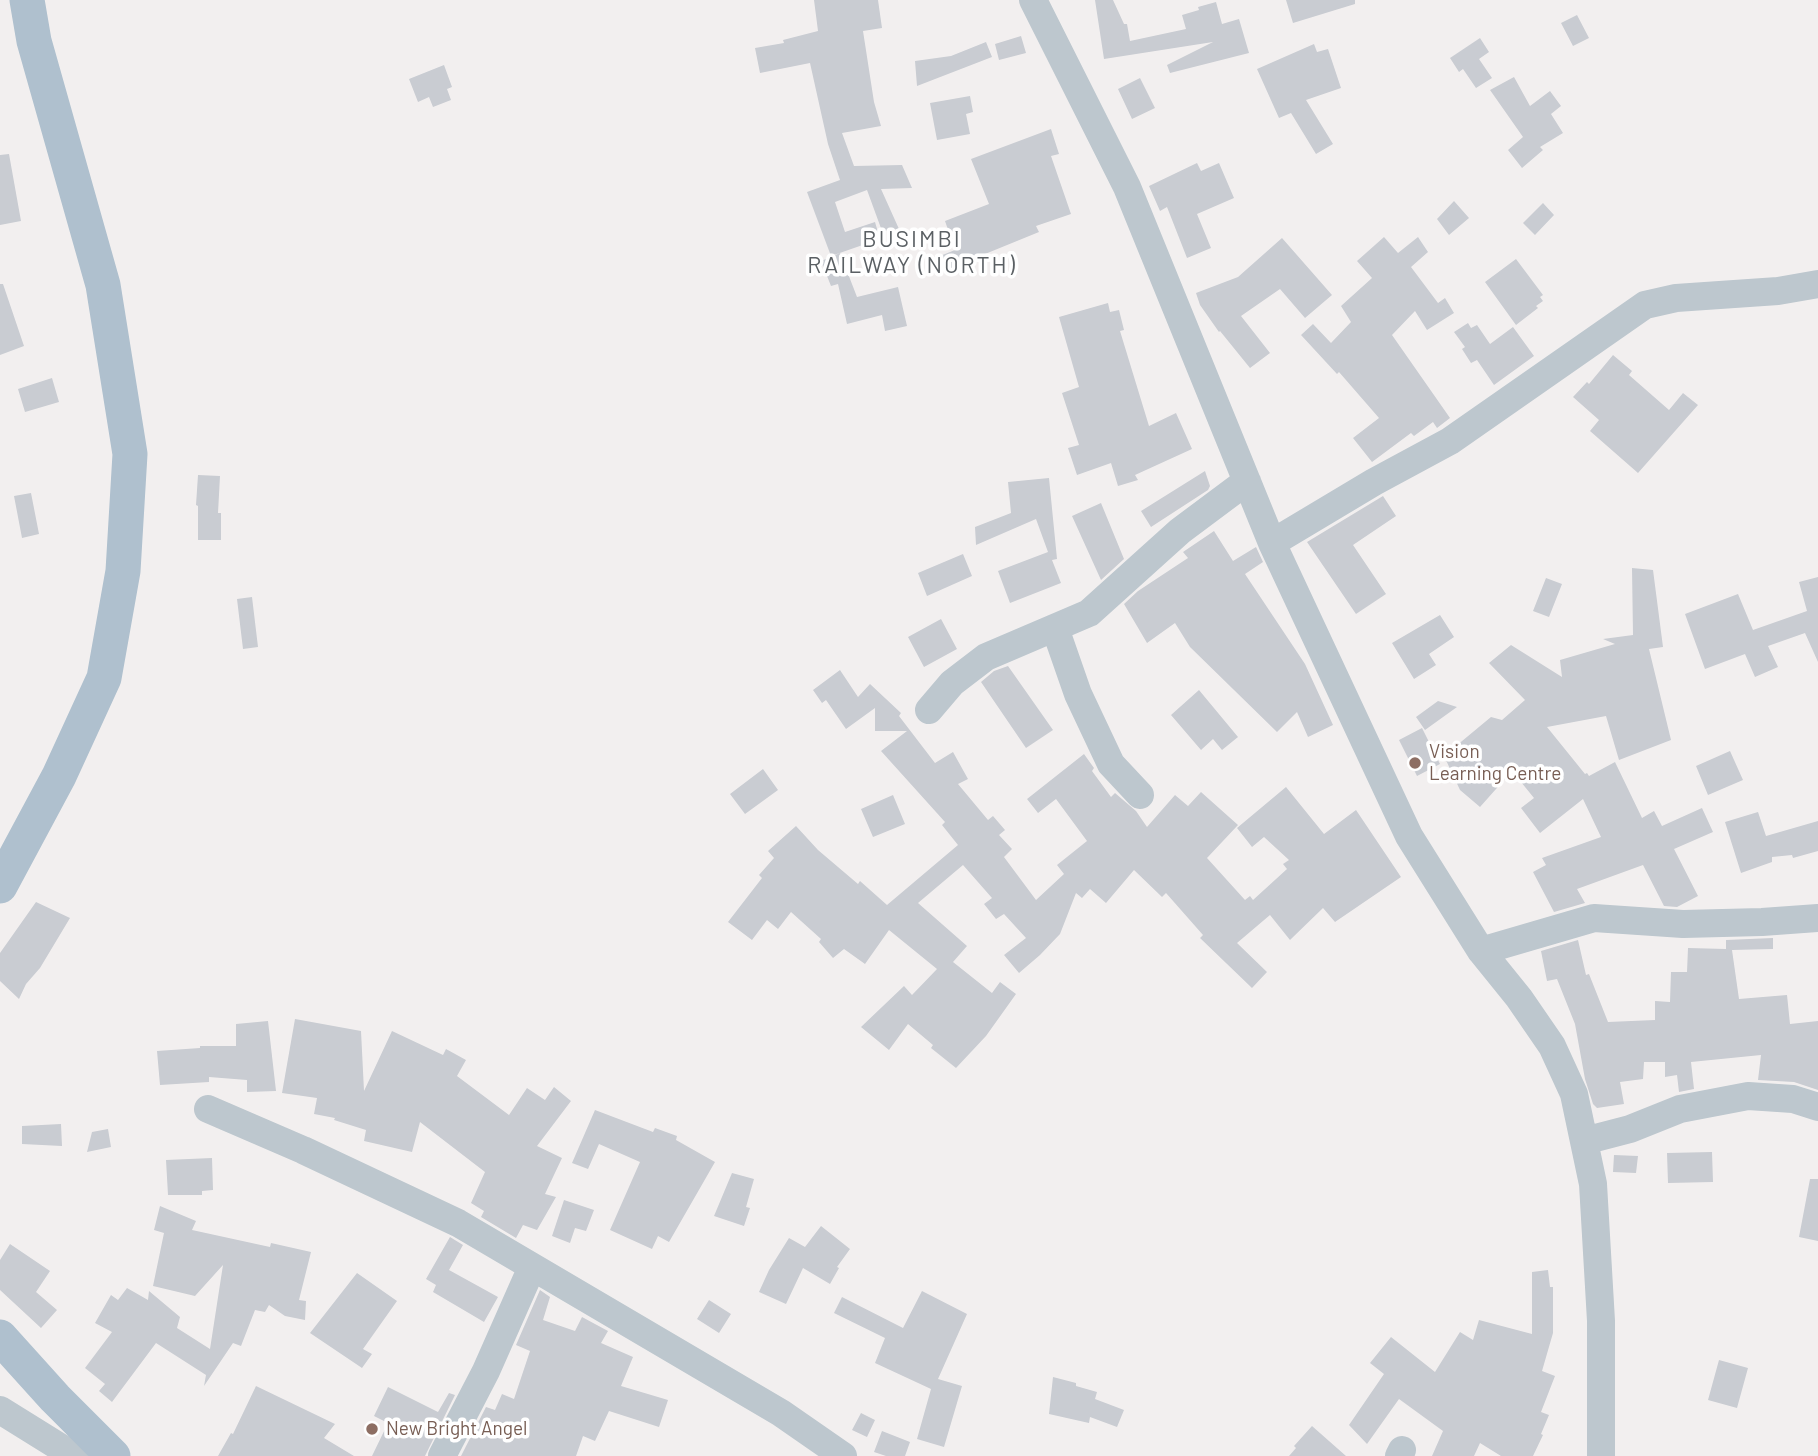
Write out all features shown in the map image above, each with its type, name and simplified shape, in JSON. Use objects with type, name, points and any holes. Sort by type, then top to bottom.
[{"type":"main road","points":[[0,886],[59,776],[104,678],[123,571],[130,454],[103,285],[33,41],[27,0]]},
{"type":"main road","points":[[0,1337],[55,1398],[113,1456]]},
{"type":"street","points":[[1033,0],[1127,187],[1272,543],[1409,836],[1481,951],[1519,998],[1552,1046],[1574,1094],[1593,1184],[1600,1307],[1601,1456]]},
{"type":"street","points":[[1272,543],[1374,482],[1450,441],[1645,305],[1676,298],[1778,291],[1818,284]]},
{"type":"street","points":[[929,710],[952,683],[986,657],[1089,613],[1180,531],[1247,481]]},
{"type":"street","points":[[1055,628],[1078,694],[1111,764],[1140,795]]},
{"type":"street","points":[[1481,951],[1594,918],[1683,923],[1818,918]]},
{"type":"street","points":[[1584,1142],[1630,1129],[1679,1109],[1748,1097],[1793,1100],[1818,1107]]},
{"type":"street","points":[[208,1109],[303,1150],[458,1223],[781,1413],[843,1456]]},
{"type":"street","points":[[442,1456],[486,1371],[532,1267]]},
{"type":"street","points":[[0,1410],[74,1456]]},
{"type":"building","points":[[814,0],[878,0],[882,28],[863,31],[874,102],[881,126],[842,133],[854,166],[902,165],[912,188],[881,189],[899,229],[882,231],[867,190],[835,202],[845,232],[875,222],[880,239],[831,256],[807,192],[840,180],[828,144],[810,63],[760,73],[755,48],[784,43],[783,40],[818,31]]},
{"type":"building","points":[[1095,0],[1113,0],[1124,24],[1127,24],[1130,41],[1186,29],[1182,15],[1216,2],[1222,24],[1239,19],[1249,53],[1170,73],[1167,65],[1213,42],[1104,59]]},
{"type":"building","points":[[1286,0],[1355,0],[1355,4],[1293,23]]},
{"type":"building","points":[[1577,15],[1589,38],[1573,46],[1561,23]]},
{"type":"building","points":[[1021,36],[1026,53],[999,60],[995,44]]},
{"type":"building","points":[[1480,38],[1489,52],[1479,59],[1492,78],[1476,88],[1463,69],[1459,72],[1450,58]]},
{"type":"building","points":[[986,42],[992,57],[917,86],[915,61],[951,56]]},
{"type":"building","points":[[1314,44],[1317,52],[1328,49],[1341,88],[1306,100],[1333,144],[1316,154],[1291,113],[1279,118],[1257,69]]},
{"type":"building","points":[[444,65],[452,87],[447,89],[451,100],[433,107],[429,97],[418,102],[409,79]]},
{"type":"building","points":[[1514,77],[1530,106],[1550,91],[1561,106],[1551,114],[1563,133],[1540,147],[1543,150],[1522,168],[1508,150],[1523,137],[1490,90]]},
{"type":"building","points":[[1140,78],[1155,108],[1132,119],[1118,89]]},
{"type":"building","points":[[970,96],[973,112],[966,114],[970,134],[937,140],[930,103]]},
{"type":"building","points":[[1051,129],[1059,154],[1051,156],[1071,214],[1036,226],[1039,232],[936,274],[930,260],[955,250],[945,221],[989,204],[971,159]]},
{"type":"building","points":[[9,154],[21,221],[0,225],[0,155]]},
{"type":"building","points":[[1197,163],[1201,171],[1219,163],[1234,198],[1197,214],[1211,248],[1187,258],[1167,207],[1160,211],[1149,186]]},
{"type":"building","points":[[1454,201],[1469,218],[1449,235],[1437,219]]},
{"type":"building","points":[[1543,203],[1554,215],[1535,235],[1523,223]]},
{"type":"building","points":[[1384,237],[1398,253],[1418,237],[1428,252],[1411,267],[1438,303],[1445,298],[1454,313],[1427,330],[1415,311],[1392,335],[1450,418],[1437,428],[1433,422],[1414,436],[1411,433],[1372,462],[1353,438],[1379,418],[1339,372],[1337,374],[1301,335],[1313,324],[1331,343],[1351,322],[1341,306],[1372,278],[1357,261]]},
{"type":"building","points":[[1282,238],[1332,295],[1305,318],[1280,289],[1241,316],[1270,353],[1250,368],[1219,332],[1200,305],[1196,293],[1238,277]]},
{"type":"building","points":[[840,253],[857,297],[898,287],[907,326],[885,331],[882,315],[847,324],[838,284],[831,286],[821,261]]},
{"type":"building","points":[[1516,259],[1543,295],[1540,297],[1543,301],[1516,325],[1485,282]]},
{"type":"building","points":[[0,284],[3,284],[24,346],[0,355]]},
{"type":"building","points":[[1108,303],[1110,312],[1119,310],[1124,330],[1120,331],[1149,426],[1176,413],[1192,449],[1135,475],[1138,480],[1118,486],[1111,463],[1077,475],[1068,448],[1079,445],[1062,393],[1079,387],[1059,317]]},
{"type":"building","points":[[1468,323],[1471,328],[1477,325],[1490,344],[1513,327],[1534,356],[1494,385],[1477,360],[1471,363],[1462,349],[1465,347],[1454,332]]},
{"type":"building","points":[[1613,355],[1632,371],[1629,375],[1669,410],[1683,393],[1698,405],[1638,473],[1590,431],[1599,420],[1573,397],[1587,382],[1589,384]]},
{"type":"building","points":[[52,378],[59,402],[25,412],[18,389]]},
{"type":"building","points":[[1205,471],[1210,486],[1208,490],[1151,527],[1141,511]]},
{"type":"building","points":[[198,475],[220,476],[218,513],[221,513],[221,540],[198,540]]},
{"type":"building","points":[[1049,478],[1057,559],[1052,560],[1061,583],[1010,603],[998,571],[1048,552],[1036,519],[976,545],[975,527],[1011,513],[1008,482]]},
{"type":"building","points":[[31,493],[39,534],[22,538],[14,496]]},
{"type":"building","points":[[1383,496],[1396,516],[1353,545],[1386,594],[1356,614],[1307,542]]},
{"type":"building","points":[[1101,503],[1124,559],[1101,580],[1072,516]]},
{"type":"building","points":[[1214,531],[1233,561],[1256,547],[1263,562],[1245,574],[1305,664],[1333,725],[1308,737],[1297,712],[1277,732],[1190,647],[1175,623],[1147,643],[1124,604],[1138,591],[1188,558],[1183,552]]},
{"type":"building","points":[[963,554],[972,576],[927,596],[918,573]]},
{"type":"building","points":[[1632,568],[1653,570],[1663,647],[1649,649],[1671,740],[1619,760],[1606,716],[1547,727],[1585,774],[1589,776],[1615,762],[1642,818],[1654,811],[1662,826],[1702,808],[1713,832],[1674,849],[1698,896],[1677,907],[1664,906],[1643,865],[1577,889],[1585,903],[1554,912],[1533,872],[1546,865],[1542,858],[1601,837],[1583,799],[1540,833],[1521,808],[1534,798],[1512,771],[1480,807],[1460,790],[1444,756],[1491,717],[1502,720],[1525,700],[1489,663],[1511,645],[1562,677],[1560,660],[1615,644],[1603,639],[1633,635]]},
{"type":"building","points":[[1818,577],[1818,662],[1805,633],[1768,646],[1778,667],[1755,677],[1745,654],[1705,669],[1685,614],[1738,594],[1753,630],[1807,611],[1799,582]]},
{"type":"building","points":[[1546,578],[1562,584],[1549,617],[1533,611]]},
{"type":"building","points":[[252,597],[258,647],[243,649],[237,599]]},
{"type":"building","points":[[1440,615],[1454,637],[1429,654],[1436,665],[1414,679],[1392,643]]},
{"type":"building","points":[[941,619],[957,649],[924,667],[908,637]]},
{"type":"building","points":[[1008,666],[1053,730],[1026,748],[981,682],[994,671]]},
{"type":"building","points":[[840,670],[858,697],[870,684],[901,713],[899,716],[935,763],[953,752],[968,779],[958,784],[988,820],[993,816],[1005,830],[999,835],[1012,849],[1004,857],[1036,900],[1064,874],[1057,865],[1087,841],[1056,799],[1038,813],[1027,799],[1084,754],[1094,768],[1092,771],[1111,797],[1115,793],[1136,811],[1147,827],[1175,795],[1188,806],[1201,792],[1238,825],[1207,858],[1245,900],[1250,896],[1253,900],[1287,869],[1283,864],[1289,860],[1264,837],[1252,847],[1237,828],[1286,787],[1324,834],[1356,810],[1401,877],[1335,922],[1323,908],[1290,940],[1270,915],[1237,943],[1267,972],[1252,988],[1200,938],[1203,935],[1166,893],[1162,897],[1134,870],[1106,903],[1090,889],[1082,898],[1076,893],[1060,934],[1019,973],[1004,955],[1026,938],[1004,914],[996,919],[984,904],[992,898],[963,865],[918,903],[967,946],[953,962],[992,993],[1000,982],[1016,994],[986,1036],[956,1068],[931,1048],[933,1045],[908,1024],[889,1050],[861,1027],[904,986],[912,995],[937,969],[889,930],[865,964],[844,949],[833,958],[819,942],[821,939],[791,912],[778,929],[767,920],[752,940],[728,922],[762,878],[759,875],[774,858],[768,851],[796,826],[818,850],[887,905],[958,845],[942,825],[945,822],[881,751],[907,731],[875,731],[875,708],[846,729],[826,700],[822,703],[813,690]]},
{"type":"building","points":[[1199,690],[1238,737],[1222,750],[1213,739],[1201,750],[1171,715]]},
{"type":"building","points":[[1438,701],[1457,707],[1425,730],[1416,717]]},
{"type":"building","points":[[1422,728],[1440,764],[1417,776],[1399,740]]},
{"type":"building","points":[[1730,751],[1743,780],[1708,795],[1696,766]]},
{"type":"building","points":[[763,769],[778,790],[745,814],[730,794]]},
{"type":"building","points":[[893,795],[905,824],[873,837],[861,809]]},
{"type":"building","points":[[1758,812],[1766,836],[1818,821],[1818,851],[1793,858],[1792,855],[1772,857],[1772,862],[1741,873],[1725,822]]},
{"type":"building","points":[[36,902],[70,918],[19,999],[0,981],[0,953]]},
{"type":"building","points":[[1773,938],[1773,949],[1732,950],[1739,999],[1787,995],[1790,1024],[1818,1021],[1818,1090],[1794,1082],[1758,1080],[1761,1055],[1691,1062],[1694,1089],[1679,1092],[1677,1075],[1665,1077],[1665,1062],[1644,1062],[1643,1079],[1620,1082],[1624,1104],[1597,1108],[1593,1104],[1585,1079],[1575,1024],[1557,979],[1547,981],[1541,951],[1578,940],[1586,975],[1589,974],[1608,1022],[1655,1020],[1655,1001],[1670,1002],[1671,972],[1687,972],[1688,948],[1726,949],[1726,940]]},
{"type":"building","points":[[295,1019],[361,1031],[364,1091],[392,1031],[443,1055],[446,1049],[466,1060],[457,1076],[509,1115],[527,1088],[545,1100],[554,1087],[571,1101],[537,1146],[562,1158],[545,1194],[556,1197],[537,1230],[523,1225],[516,1238],[481,1217],[484,1211],[471,1203],[485,1172],[420,1122],[412,1152],[364,1141],[366,1130],[334,1120],[335,1118],[314,1114],[317,1098],[282,1093]]},
{"type":"building","points":[[268,1021],[276,1091],[247,1092],[247,1080],[209,1077],[209,1082],[160,1085],[157,1051],[200,1046],[236,1046],[236,1024]]},
{"type":"building","points":[[595,1110],[653,1132],[655,1128],[677,1136],[676,1140],[715,1162],[669,1242],[658,1236],[652,1249],[610,1230],[640,1162],[599,1144],[588,1169],[572,1163]]},
{"type":"building","points":[[61,1124],[62,1146],[22,1144],[22,1126]]},
{"type":"building","points":[[108,1129],[111,1147],[87,1152],[92,1132]]},
{"type":"building","points":[[1712,1152],[1713,1182],[1668,1183],[1667,1153]]},
{"type":"building","points":[[1614,1155],[1638,1156],[1636,1173],[1613,1172]]},
{"type":"building","points":[[212,1158],[213,1190],[202,1191],[202,1195],[168,1195],[166,1160]]},
{"type":"building","points":[[732,1173],[754,1179],[746,1207],[750,1208],[744,1226],[714,1216]]},
{"type":"building","points":[[1810,1179],[1818,1179],[1818,1241],[1799,1237]]},
{"type":"building","points":[[564,1200],[594,1210],[586,1231],[575,1228],[570,1243],[552,1236]]},
{"type":"building","points":[[160,1206],[196,1221],[192,1230],[270,1247],[271,1243],[311,1252],[299,1300],[306,1301],[305,1320],[285,1316],[269,1305],[265,1312],[255,1310],[241,1346],[233,1343],[204,1386],[206,1375],[156,1343],[112,1402],[99,1391],[105,1384],[85,1368],[112,1332],[95,1323],[111,1295],[118,1300],[127,1288],[148,1300],[149,1291],[180,1317],[177,1328],[210,1349],[223,1265],[195,1296],[153,1286],[164,1233],[154,1230]]},
{"type":"building","points":[[821,1226],[850,1249],[837,1267],[839,1268],[830,1284],[803,1268],[786,1304],[759,1292],[789,1238],[805,1247]]},
{"type":"building","points":[[450,1237],[463,1245],[449,1270],[498,1297],[484,1322],[433,1292],[436,1285],[426,1279]]},
{"type":"building","points":[[10,1244],[50,1271],[36,1292],[57,1310],[41,1328],[0,1290],[0,1260]]},
{"type":"building","points":[[1548,1270],[1550,1287],[1553,1287],[1553,1333],[1542,1371],[1555,1376],[1541,1412],[1549,1415],[1533,1456],[1501,1456],[1480,1443],[1474,1456],[1432,1456],[1443,1431],[1399,1399],[1367,1444],[1349,1425],[1384,1374],[1370,1363],[1391,1337],[1435,1372],[1460,1332],[1473,1340],[1479,1320],[1532,1334],[1532,1272]]},
{"type":"building","points":[[357,1273],[397,1301],[363,1349],[372,1354],[362,1368],[310,1333]]},
{"type":"building","points":[[540,1290],[550,1297],[543,1320],[575,1331],[582,1317],[608,1331],[601,1343],[633,1357],[621,1386],[668,1400],[659,1427],[609,1411],[595,1441],[583,1436],[576,1456],[461,1456],[486,1407],[495,1410],[502,1394],[514,1399],[530,1351],[516,1345]]},
{"type":"building","points":[[922,1291],[967,1314],[938,1379],[962,1386],[944,1447],[917,1439],[931,1389],[875,1363],[885,1338],[834,1313],[842,1297],[903,1328]]},
{"type":"building","points":[[709,1300],[731,1314],[719,1333],[697,1319]]},
{"type":"building","points":[[1719,1360],[1748,1368],[1737,1408],[1708,1400]]},
{"type":"building","points":[[1053,1377],[1097,1392],[1095,1399],[1124,1410],[1117,1427],[1090,1417],[1089,1423],[1049,1414]]},
{"type":"building","points":[[256,1386],[335,1424],[324,1438],[354,1456],[218,1456],[231,1433],[233,1434]]},
{"type":"building","points":[[388,1387],[438,1412],[449,1393],[455,1395],[425,1456],[372,1456],[388,1423],[374,1416]]},
{"type":"building","points":[[861,1413],[875,1420],[867,1437],[852,1430]]},
{"type":"building","points":[[1312,1426],[1346,1456],[1289,1456],[1296,1448],[1294,1446]]},
{"type":"building","points":[[882,1431],[910,1442],[905,1456],[886,1456],[874,1452]]},
{"type":"place","name":"Vision Learning Centre","points":[[1415,763]]},
{"type":"place","name":"New Bright Angel","points":[[372,1429]]},
{"type":"district","name":"BUSIMBI RAILWAY (NORTH)","points":[[912,252]]}]
